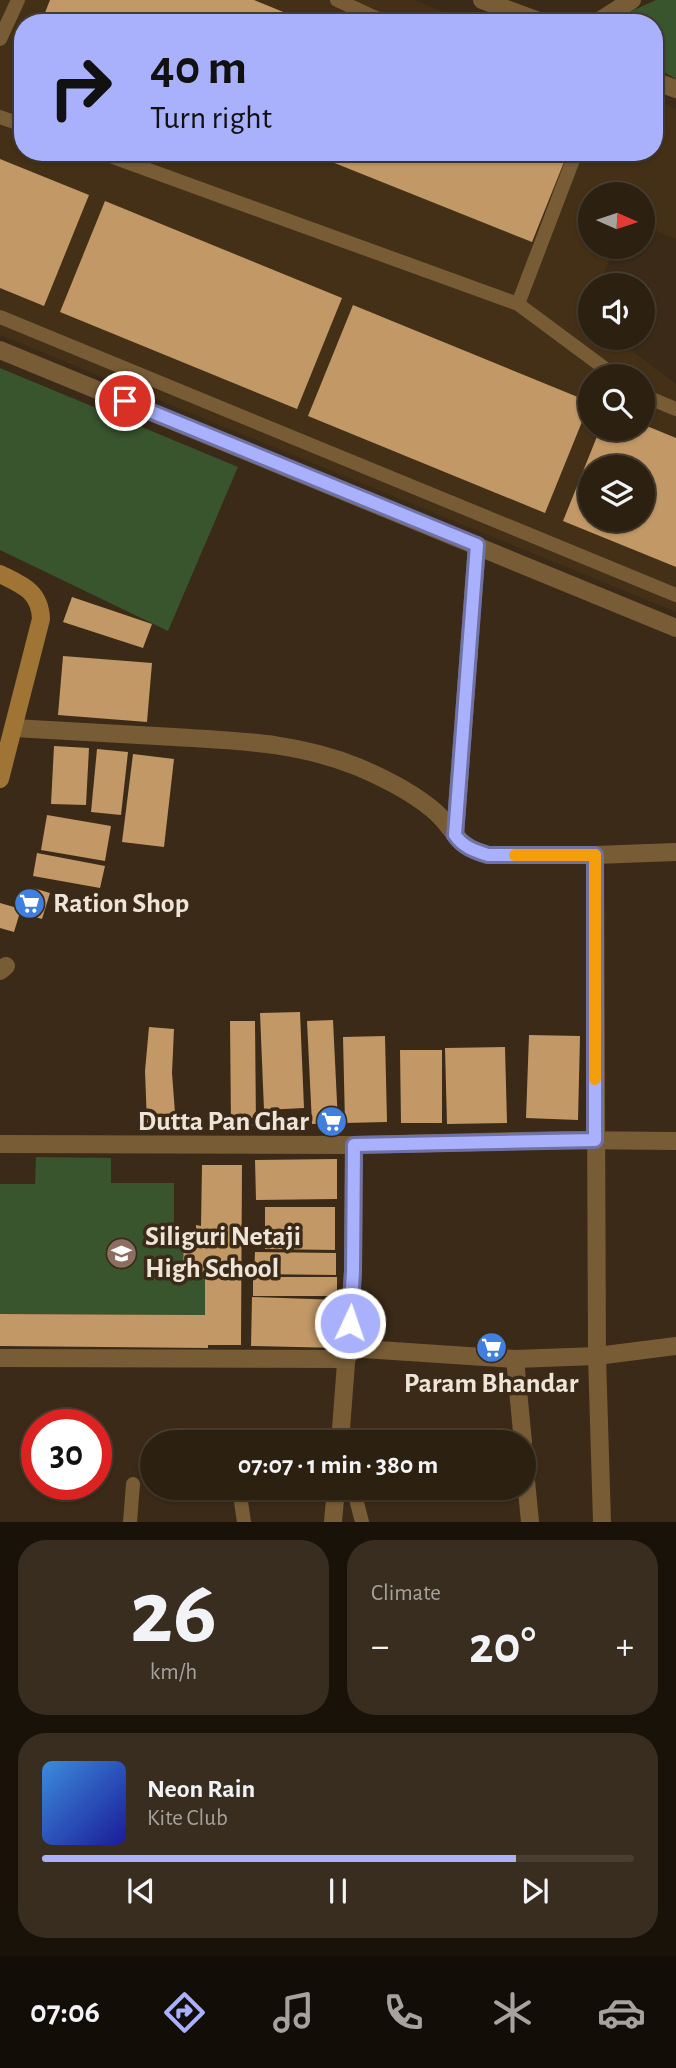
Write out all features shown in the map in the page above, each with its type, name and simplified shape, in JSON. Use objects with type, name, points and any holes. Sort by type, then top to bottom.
[{"type":"street","points":[[482,0],[520,14]]},
{"type":"street","points":[[610,14],[632,0]]},
{"type":"street","points":[[0,350],[676,628]]},
{"type":"street","points":[[455,835],[477,545]]},
{"type":"street","points":[[0,574],[25,586],[37,601],[41,619],[0,779]]},
{"type":"street","points":[[14,728],[266,743],[321,754],[358,767],[409,792],[435,811],[459,841],[488,855],[676,852]]},
{"type":"street","points":[[595,855],[597,1356],[602,1522]]},
{"type":"street","points":[[0,1144],[354,1145],[676,1141]]},
{"type":"street","points":[[341,1430],[353,1271],[354,1145]]},
{"type":"street","points":[[0,1358],[348,1354],[515,1359],[597,1356],[676,1346]]},
{"type":"street","points":[[515,1359],[522,1430]]},
{"type":"street","points":[[333,1522],[335,1500]]},
{"type":"street","points":[[528,1500],[530,1522]]},
{"type":"lane","points":[[0,39],[18,0]]},
{"type":"lane","points":[[337,0],[367,14]]},
{"type":"lane","points":[[124,161],[519,304],[599,364]]},
{"type":"lane","points":[[519,304],[573,161]]},
{"type":"lane","points":[[0,317],[676,595]]},
{"type":"lane","points":[[655,401],[676,409]]},
{"type":"lane","points":[[130,1522],[133,1483]]},
{"type":"lane","points":[[241,1500],[244,1522]]},
{"type":"lane","points":[[356,1500],[362,1522]]},
{"type":"shaded area","points":[[0,0],[415,0],[448,14],[14,14],[14,161],[663,161],[663,103],[676,109],[676,239],[655,230],[655,182],[578,182],[578,259],[610,259],[604,273],[578,273],[578,350],[631,350],[649,364],[578,364],[578,441],[655,441],[655,368],[676,384],[676,612],[0,335]]},
{"type":"green space","points":[[656,0],[676,0],[676,79],[663,72],[663,14],[625,14]]},
{"type":"green space","points":[[0,368],[238,467],[168,631],[0,550]]},
{"type":"green space","points":[[36,1157],[111,1158],[111,1183],[174,1183],[174,1235],[184,1236],[183,1272],[205,1272],[205,1315],[0,1314],[0,1184],[35,1184]]},
{"type":"building","points":[[50,0],[254,0],[288,14],[45,14]]},
{"type":"building","points":[[0,159],[89,195],[44,306],[0,288]]},
{"type":"building","points":[[330,161],[564,161],[532,242]]},
{"type":"building","points":[[105,201],[342,298],[297,409],[60,312]]},
{"type":"building","points":[[353,305],[578,397],[578,432],[545,513],[308,416]]},
{"type":"building","points":[[655,429],[676,438],[676,567],[590,532],[655,532],[655,455],[590,455],[595,441],[655,441]]},
{"type":"building","points":[[578,484],[578,527],[563,521]]},
{"type":"building","points":[[72,597],[152,624],[143,648],[63,622]]},
{"type":"building","points":[[63,656],[152,663],[147,722],[58,715]]},
{"type":"building","points":[[54,746],[89,748],[86,805],[51,804]]},
{"type":"building","points":[[97,749],[128,752],[121,815],[91,812]]},
{"type":"building","points":[[133,754],[174,759],[164,847],[122,842]]},
{"type":"building","points":[[47,815],[111,826],[105,861],[41,850]]},
{"type":"building","points":[[37,853],[105,866],[100,888],[33,876]]},
{"type":"building","points":[[33,888],[50,893],[42,919],[25,914]]},
{"type":"building","points":[[0,903],[21,909],[14,932],[0,928]]},
{"type":"building","points":[[300,1012],[304,1108],[264,1110],[260,1013]]},
{"type":"building","points":[[333,1020],[338,1123],[312,1124],[307,1021]]},
{"type":"building","points":[[230,1021],[255,1021],[256,1126],[231,1126]]},
{"type":"building","points":[[149,1027],[174,1029],[172,1073],[176,1126],[147,1123],[145,1071]]},
{"type":"building","points":[[529,1035],[580,1036],[578,1120],[526,1118]]},
{"type":"building","points":[[385,1036],[387,1122],[345,1123],[343,1037]]},
{"type":"building","points":[[505,1047],[507,1123],[447,1124],[445,1048]]},
{"type":"building","points":[[400,1050],[442,1050],[442,1123],[401,1123]]},
{"type":"building","points":[[337,1159],[337,1199],[256,1200],[255,1160]]},
{"type":"building","points":[[202,1165],[242,1165],[241,1345],[208,1345],[208,1348],[0,1346],[0,1314],[205,1315],[205,1272],[183,1272],[184,1236],[196,1236],[196,1225],[201,1226]]},
{"type":"building","points":[[265,1207],[335,1207],[335,1250],[265,1249]]},
{"type":"building","points":[[255,1252],[336,1253],[336,1275],[254,1274]]},
{"type":"building","points":[[253,1277],[337,1277],[337,1296],[253,1296]]},
{"type":"building","points":[[252,1297],[340,1300],[339,1348],[251,1346]]},
{"type":"slow traffic","points":[[515,855],[595,855],[595,1079]]},
{"type":"place","name":"Ration Shop","points":[[30,904]]},
{"type":"place","name":"Dutta Pan Ghar","points":[[332,1122]]},
{"type":"place","name":"Siliguri Netaji High School","points":[[122,1253]]},
{"type":"place","name":"Param Bhandar","points":[[491,1347]]},
{"type":"route","points":[[125,401],[477,545],[455,835],[473,850],[488,855],[595,855],[595,1140],[354,1145],[350,1323]]}]
